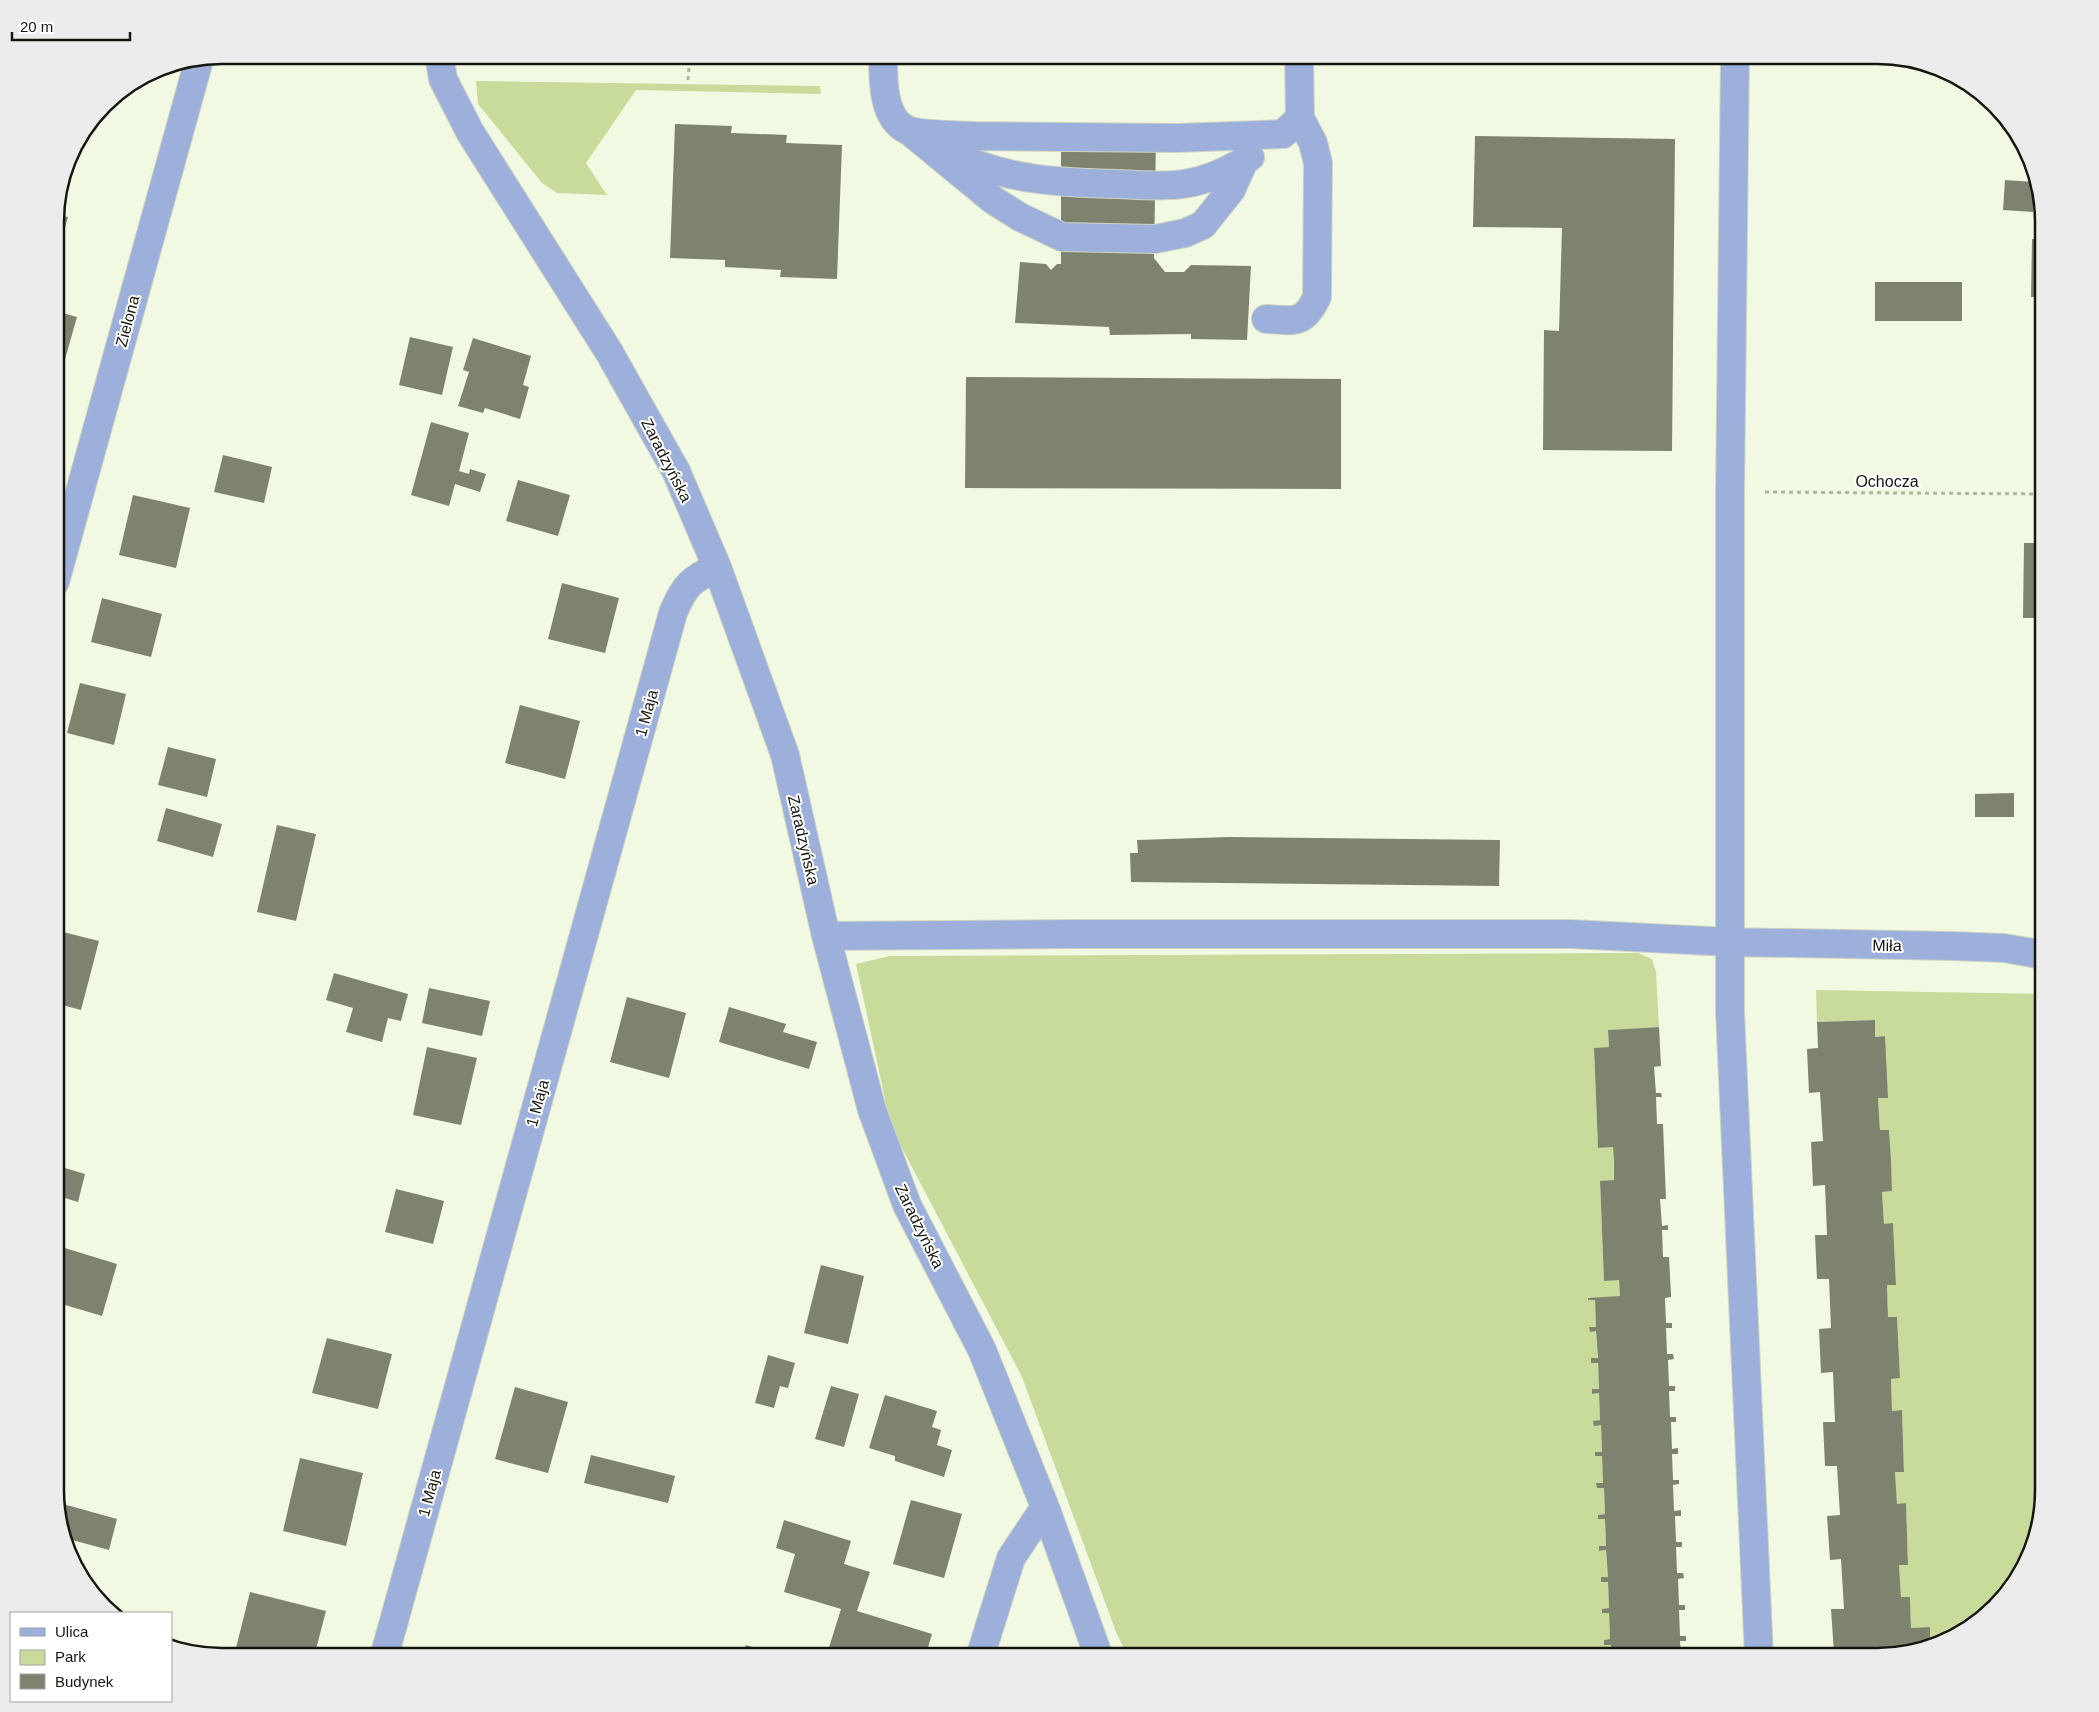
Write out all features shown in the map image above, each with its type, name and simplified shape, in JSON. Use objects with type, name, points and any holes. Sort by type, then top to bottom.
[{"type":"street","name":"Zaradzyńska","points":[[441,64],[446,86],[470,132],[609,352],[676,471],[717,567],[784,755],[826,936],[872,1110],[907,1205],[982,1350],[1045,1506],[1096,1648]]},
{"type":"street","points":[[883,64],[884,84],[888,105],[896,120],[993,200],[1020,217],[1062,237],[1155,238],[1185,233],[1197,228],[1204,225],[1226,197],[1244,161]]},
{"type":"street","points":[[908,130],[956,156],[988,168],[1060,183],[1155,186],[1184,184],[1220,173],[1244,161],[1291,126],[1298,64]]},
{"type":"street","points":[[1734,64],[1730,492],[1730,1012],[1759,1648]]},
{"type":"street","name":"Zielona","points":[[64,549],[196,66]]},
{"type":"street","points":[[908,130],[942,135],[1177,138],[1291,126],[1313,143],[1318,163],[1317,297],[1312,308],[1303,318],[1266,318]]},
{"type":"street","name":"1 Maja","points":[[386,1648],[673,613],[682,592],[693,579],[717,567]]},
{"type":"street","name":"Miła","points":[[826,936],[1570,934],[1730,942],[2004,948],[2035,953]]},
{"type":"street","points":[[983,1648],[1011,1558],[1045,1506]]},
{"type":"path","points":[[688,80],[689,64]]},
{"type":"path","name":"Ochocza","points":[[1730,492],[2035,494]]},
{"type":"green space","points":[[476,81],[820,86],[821,94],[636,90],[586,163],[607,195],[557,193],[542,183],[478,104]]},
{"type":"green space","points":[[1638,953],[1652,959],[1656,972],[1659,1027],[1608,1030],[1609,1047],[1594,1048],[1598,1148],[1613,1147],[1614,1180],[1600,1182],[1604,1280],[1619,1280],[1620,1296],[1588,1299],[1595,1300],[1596,1327],[1590,1327],[1590,1331],[1596,1331],[1599,1389],[1592,1389],[1592,1394],[1599,1393],[1600,1420],[1594,1421],[1594,1425],[1601,1425],[1602,1452],[1595,1452],[1595,1456],[1602,1456],[1603,1483],[1597,1483],[1597,1488],[1604,1488],[1605,1514],[1598,1515],[1598,1519],[1605,1519],[1606,1546],[1599,1546],[1600,1551],[1606,1550],[1608,1577],[1601,1578],[1601,1582],[1608,1582],[1609,1608],[1602,1609],[1602,1613],[1609,1613],[1610,1639],[1604,1640],[1604,1644],[1611,1645],[1611,1648],[1124,1648],[1116,1632],[1022,1377],[891,1127],[856,964],[890,956]]},
{"type":"green space","points":[[1816,990],[2035,994],[2035,1500],[2032,1521],[2027,1541],[2019,1560],[2009,1578],[1996,1594],[1973,1616],[1956,1627],[1930,1639],[1930,1627],[1911,1628],[1910,1597],[1901,1597],[1899,1565],[1908,1564],[1906,1504],[1897,1504],[1895,1472],[1904,1472],[1902,1410],[1892,1411],[1891,1379],[1900,1378],[1897,1317],[1888,1317],[1887,1285],[1896,1284],[1893,1224],[1884,1224],[1882,1192],[1892,1191],[1889,1130],[1880,1130],[1878,1098],[1887,1098],[1884,1036],[1875,1037],[1875,1020],[1817,1022]]},
{"type":"building","points":[[675,124],[732,126],[731,133],[787,135],[786,143],[842,145],[837,279],[780,277],[781,270],[725,267],[725,260],[670,258]]},
{"type":"building","points":[[1061,134],[1156,136],[1154,258],[1165,272],[1184,272],[1191,265],[1251,266],[1247,340],[1191,339],[1191,334],[1110,335],[1109,327],[1015,323],[1020,262],[1046,264],[1051,270],[1057,264],[1061,264]]},
{"type":"building","points":[[1475,136],[1675,139],[1672,451],[1543,450],[1544,330],[1559,331],[1562,228],[1473,227]]},
{"type":"building","points":[[2005,180],[2030,182],[2034,202],[2033,212],[2003,210]]},
{"type":"building","points":[[64,216],[68,217],[64,232]]},
{"type":"building","points":[[2032,239],[2035,239],[2035,297],[2031,297]]},
{"type":"building","points":[[1875,282],[1962,282],[1962,321],[1875,321]]},
{"type":"building","points":[[64,313],[77,317],[64,363]]},
{"type":"building","points":[[410,337],[453,347],[442,395],[399,385]]},
{"type":"building","points":[[473,338],[531,356],[523,385],[529,387],[520,419],[485,408],[483,413],[458,406],[469,372],[463,370]]},
{"type":"building","points":[[966,377],[1341,379],[1341,489],[965,488]]},
{"type":"building","points":[[431,422],[469,433],[459,471],[469,474],[470,469],[486,474],[480,492],[455,484],[449,506],[411,495]]},
{"type":"building","points":[[223,455],[272,467],[264,503],[214,492]]},
{"type":"building","points":[[518,480],[570,495],[558,536],[506,521]]},
{"type":"building","points":[[133,495],[190,508],[176,568],[119,555]]},
{"type":"building","points":[[2024,543],[2035,543],[2035,618],[2023,618]]},
{"type":"building","points":[[562,583],[619,598],[605,653],[548,639]]},
{"type":"building","points":[[102,598],[162,614],[151,657],[91,642]]},
{"type":"building","points":[[80,683],[126,694],[114,745],[67,733]]},
{"type":"building","points":[[520,705],[580,721],[565,779],[505,763]]},
{"type":"building","points":[[168,747],[216,759],[207,797],[158,785]]},
{"type":"building","points":[[2014,793],[2014,817],[1975,817],[1975,794]]},
{"type":"building","points":[[166,808],[222,824],[213,857],[157,841]]},
{"type":"building","points":[[277,825],[316,834],[296,921],[257,912]]},
{"type":"building","points":[[1229,837],[1500,840],[1499,886],[1131,882],[1130,853],[1138,853],[1137,840]]},
{"type":"building","points":[[64,932],[99,941],[81,1010],[64,1005]]},
{"type":"building","points":[[334,973],[408,994],[401,1021],[388,1018],[382,1042],[346,1032],[353,1008],[326,1000]]},
{"type":"building","points":[[429,988],[490,1001],[482,1036],[422,1023]]},
{"type":"building","points":[[627,997],[686,1013],[669,1078],[610,1062]]},
{"type":"building","points":[[729,1007],[786,1024],[783,1032],[817,1042],[809,1069],[719,1042]]},
{"type":"building","points":[[1875,1020],[1875,1037],[1885,1036],[1888,1098],[1878,1098],[1880,1130],[1889,1130],[1891,1161],[1892,1191],[1882,1192],[1884,1224],[1893,1223],[1896,1285],[1887,1285],[1888,1317],[1897,1317],[1900,1378],[1891,1379],[1892,1411],[1902,1410],[1904,1472],[1895,1472],[1897,1504],[1906,1503],[1908,1565],[1899,1565],[1901,1597],[1910,1597],[1911,1628],[1930,1627],[1930,1639],[1897,1647],[1834,1648],[1831,1609],[1844,1609],[1841,1559],[1830,1560],[1827,1516],[1840,1515],[1837,1466],[1825,1466],[1823,1422],[1835,1422],[1833,1372],[1821,1373],[1819,1329],[1831,1328],[1829,1279],[1817,1279],[1815,1235],[1827,1235],[1825,1185],[1813,1186],[1811,1142],[1823,1141],[1820,1092],[1809,1093],[1807,1049],[1818,1048],[1817,1022]]},
{"type":"building","points":[[1659,1027],[1661,1066],[1654,1067],[1656,1093],[1661,1093],[1662,1097],[1656,1097],[1657,1124],[1663,1124],[1666,1199],[1660,1199],[1662,1226],[1668,1225],[1668,1230],[1662,1230],[1663,1257],[1669,1257],[1671,1294],[1671,1297],[1665,1298],[1666,1323],[1672,1323],[1672,1328],[1666,1328],[1667,1354],[1673,1354],[1674,1359],[1668,1360],[1669,1386],[1675,1386],[1675,1391],[1669,1391],[1670,1417],[1676,1417],[1676,1422],[1671,1422],[1672,1449],[1678,1448],[1678,1454],[1672,1454],[1673,1480],[1679,1480],[1679,1484],[1673,1485],[1674,1511],[1681,1510],[1681,1516],[1675,1516],[1676,1542],[1682,1542],[1682,1547],[1676,1547],[1677,1573],[1683,1573],[1684,1578],[1678,1579],[1679,1605],[1685,1605],[1685,1610],[1679,1610],[1680,1636],[1686,1636],[1686,1641],[1680,1641],[1680,1648],[1611,1648],[1611,1645],[1604,1645],[1604,1640],[1610,1639],[1609,1613],[1602,1613],[1602,1609],[1609,1608],[1608,1582],[1601,1582],[1601,1577],[1608,1577],[1606,1550],[1599,1551],[1599,1546],[1606,1546],[1605,1519],[1598,1519],[1598,1515],[1605,1514],[1604,1488],[1597,1488],[1596,1483],[1603,1483],[1602,1456],[1595,1456],[1595,1452],[1602,1452],[1601,1425],[1594,1426],[1593,1421],[1600,1420],[1599,1393],[1592,1394],[1592,1389],[1599,1389],[1598,1363],[1591,1363],[1591,1358],[1598,1358],[1596,1331],[1590,1332],[1589,1327],[1596,1327],[1595,1300],[1588,1300],[1588,1298],[1620,1296],[1619,1280],[1604,1281],[1600,1181],[1614,1180],[1613,1147],[1598,1148],[1594,1048],[1609,1047],[1608,1030]]},
{"type":"building","points":[[427,1047],[477,1058],[461,1125],[413,1115]]},
{"type":"building","points":[[64,1168],[85,1174],[78,1202],[64,1198]]},
{"type":"building","points":[[396,1189],[444,1201],[433,1244],[385,1232]]},
{"type":"building","points":[[64,1248],[117,1264],[102,1316],[64,1305]]},
{"type":"building","points":[[821,1265],[864,1276],[848,1344],[804,1333]]},
{"type":"building","points":[[327,1338],[392,1354],[378,1409],[312,1393]]},
{"type":"building","points":[[768,1355],[795,1363],[788,1388],[780,1386],[774,1408],[755,1403]]},
{"type":"building","points":[[831,1386],[859,1394],[844,1447],[815,1439]]},
{"type":"building","points":[[515,1387],[568,1402],[548,1473],[495,1459]]},
{"type":"building","points":[[885,1395],[937,1411],[932,1427],[941,1430],[937,1445],[952,1450],[944,1477],[895,1461],[895,1456],[869,1448]]},
{"type":"building","points":[[591,1455],[675,1476],[668,1503],[584,1483]]},
{"type":"building","points":[[300,1458],[363,1473],[346,1546],[283,1531]]},
{"type":"building","points":[[911,1500],[962,1514],[944,1578],[893,1564]]},
{"type":"building","points":[[65,1504],[117,1519],[109,1550],[72,1540]]},
{"type":"building","points":[[784,1520],[851,1541],[844,1564],[870,1572],[857,1611],[932,1634],[928,1648],[829,1648],[841,1609],[784,1592],[795,1554],[776,1548]]},
{"type":"building","points":[[250,1592],[326,1611],[316,1648],[236,1648]]}]
